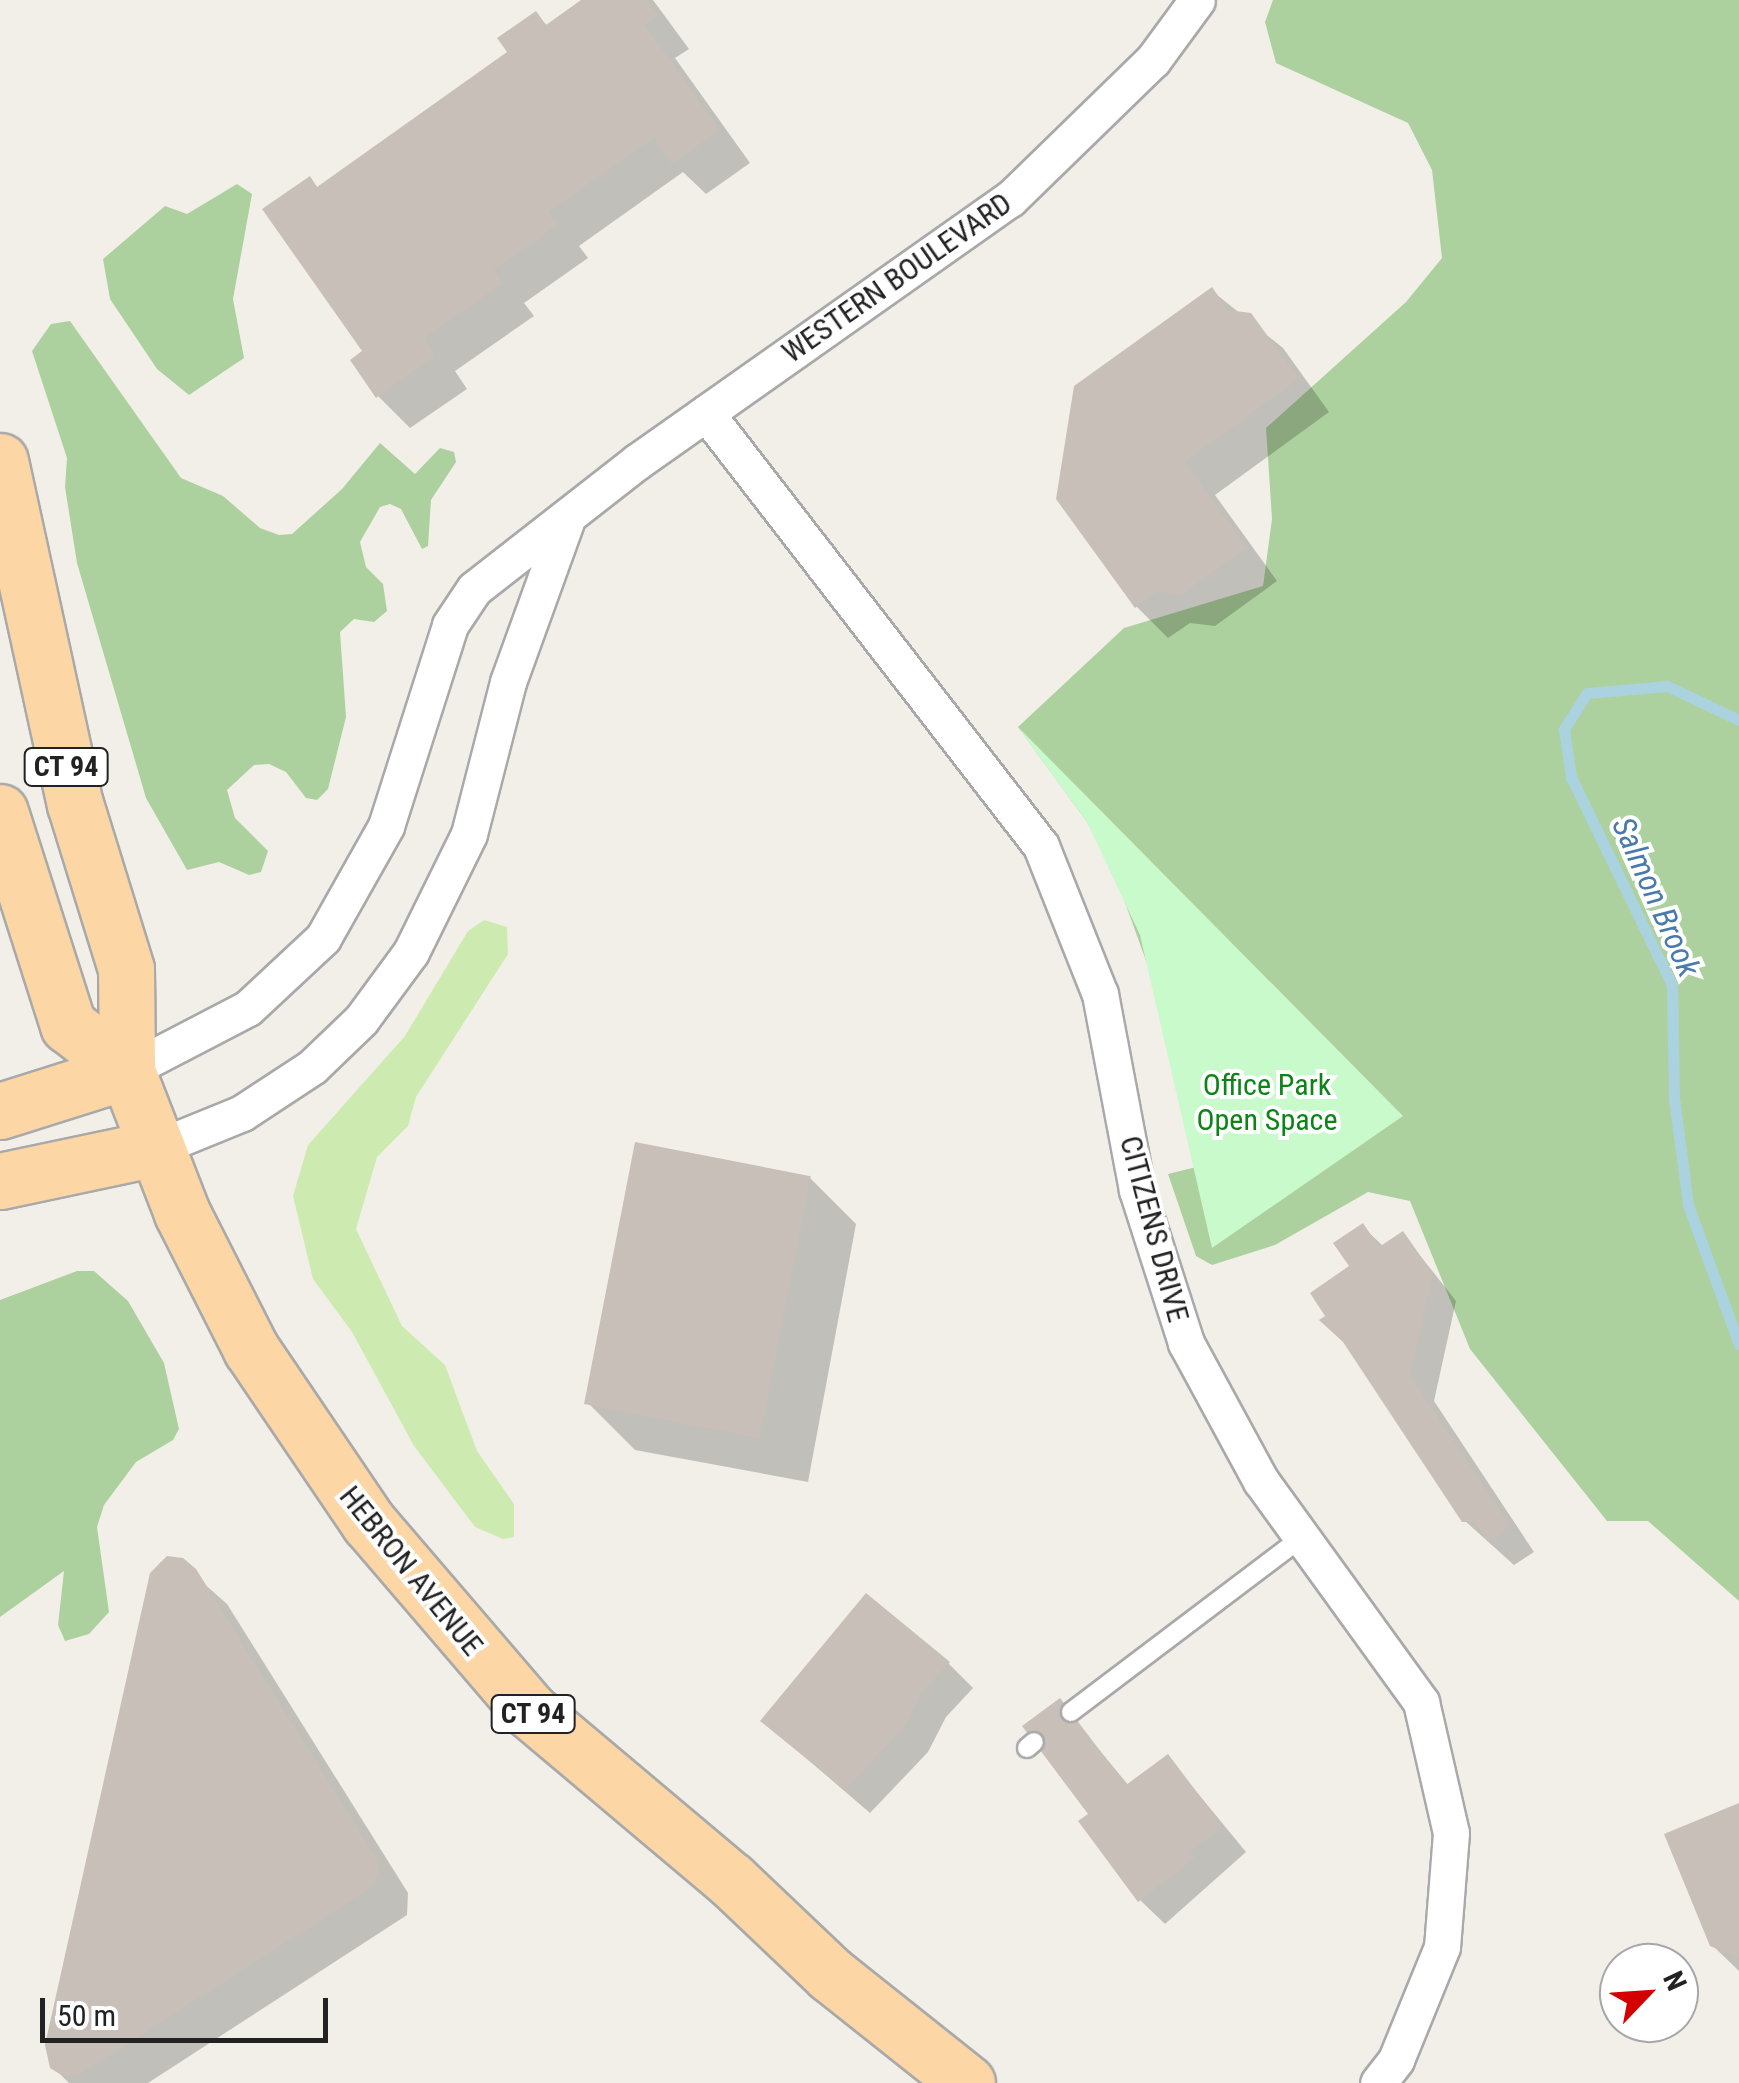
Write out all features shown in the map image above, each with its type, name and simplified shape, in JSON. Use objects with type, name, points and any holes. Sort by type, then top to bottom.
[{"type":"main road","name":"HEBRON AVENUE","points":[[0,462],[71,786],[126,969],[127,1071],[214,1281],[279,1396],[454,1628],[568,1747],[967,2083]]},
{"type":"main road","name":"CT 94","points":[[0,812],[68,1024],[127,1071]]},
{"type":"main road","points":[[0,1111],[127,1071]]},
{"type":"main road","points":[[0,1181],[156,1148]]},
{"type":"street","name":"WESTERN BOULEVARD","points":[[127,1071],[248,1008],[314,950],[386,826],[421,707],[460,606],[706,413],[1010,198],[1142,72],[1197,0]]},
{"type":"street","name":"CITIZENS DRIVE","points":[[706,413],[1042,846],[1100,994],[1137,1190],[1186,1343],[1261,1481],[1421,1702],[1452,1832],[1442,1948],[1396,2060],[1378,2083]]},
{"type":"street","points":[[156,1148],[242,1113],[312,1068],[361,1020],[411,952],[469,834],[508,682],[566,522]]},
{"type":"lane","points":[[1070,1712],[1302,1537]]},
{"type":"green space","points":[[1273,0],[1739,0],[1739,1601],[1648,1521],[1607,1521],[1470,1349],[1410,1201],[1368,1192],[1275,1245],[1212,1265],[1196,1256],[1168,1174],[1253,1153],[1149,969],[1118,883],[1087,822],[1018,727],[1124,628],[1263,586],[1272,519],[1266,428],[1406,302],[1442,258],[1432,170],[1408,123],[1276,63],[1265,22]]},
{"type":"green space","points":[[237,184],[252,194],[233,299],[244,358],[189,395],[157,369],[110,299],[103,259],[165,206],[187,214]]},
{"type":"green space","points":[[70,321],[181,478],[223,496],[260,528],[279,535],[292,534],[342,489],[380,443],[415,474],[440,448],[454,452],[456,462],[431,500],[428,546],[422,549],[401,509],[390,504],[380,507],[360,542],[366,567],[383,584],[387,611],[374,622],[354,619],[340,632],[346,717],[328,789],[317,800],[306,798],[286,772],[269,764],[254,765],[227,790],[235,818],[268,851],[261,872],[249,875],[219,862],[187,870],[146,798],[77,563],[65,487],[67,458],[32,351],[51,324]]},
{"type":"green space","name":"Office Park Open Space","points":[[1018,727],[1403,1116],[1212,1248],[1140,935],[1087,822]]},
{"type":"green space","points":[[484,920],[507,927],[508,954],[416,1097],[408,1126],[377,1157],[356,1229],[402,1326],[445,1365],[477,1451],[514,1504],[514,1537],[503,1539],[475,1527],[414,1446],[352,1332],[313,1279],[293,1196],[308,1145],[405,1036],[468,931]]},
{"type":"green space","points":[[77,1271],[94,1271],[128,1301],[164,1363],[179,1429],[173,1440],[136,1462],[104,1505],[97,1527],[109,1612],[89,1634],[65,1641],[58,1625],[64,1571],[0,1617],[0,1300]]},
{"type":"building","points":[[581,0],[648,0],[658,15],[645,25],[720,130],[672,164],[654,138],[549,212],[558,225],[494,270],[503,283],[425,338],[436,356],[376,398],[350,360],[362,351],[262,209],[310,176],[317,187],[507,52],[497,38],[536,11],[546,25]]},
{"type":"building","points":[[1212,287],[1228,310],[1251,313],[1299,379],[1185,462],[1247,548],[1181,595],[1157,592],[1135,608],[1056,499],[1074,386]]},
{"type":"building","points":[[635,1142],[811,1176],[760,1438],[584,1404]]},
{"type":"building","points":[[1363,1223],[1379,1247],[1403,1231],[1433,1274],[1410,1375],[1511,1526],[1488,1542],[1475,1522],[1462,1522],[1343,1342],[1319,1320],[1325,1316],[1310,1293],[1349,1266],[1333,1243]]},
{"type":"building","points":[[167,1556],[183,1558],[196,1569],[377,1859],[379,1875],[371,1888],[79,2075],[63,2076],[50,2068],[45,2045],[150,1573]]},
{"type":"building","points":[[866,1593],[950,1662],[920,1695],[904,1727],[845,1790],[760,1721]]},
{"type":"building","points":[[1060,1698],[1126,1785],[1168,1754],[1223,1827],[1190,1852],[1195,1858],[1138,1902],[1078,1821],[1088,1814],[1022,1726]]},
{"type":"building","points":[[1739,1803],[1739,1958],[1710,1946],[1664,1834]]},
{"type":"waterway","name":"Salmon Brook","points":[[1739,720],[1667,686],[1587,693],[1564,729],[1571,777],[1672,985],[1674,1098],[1688,1205],[1739,1344]]}]
